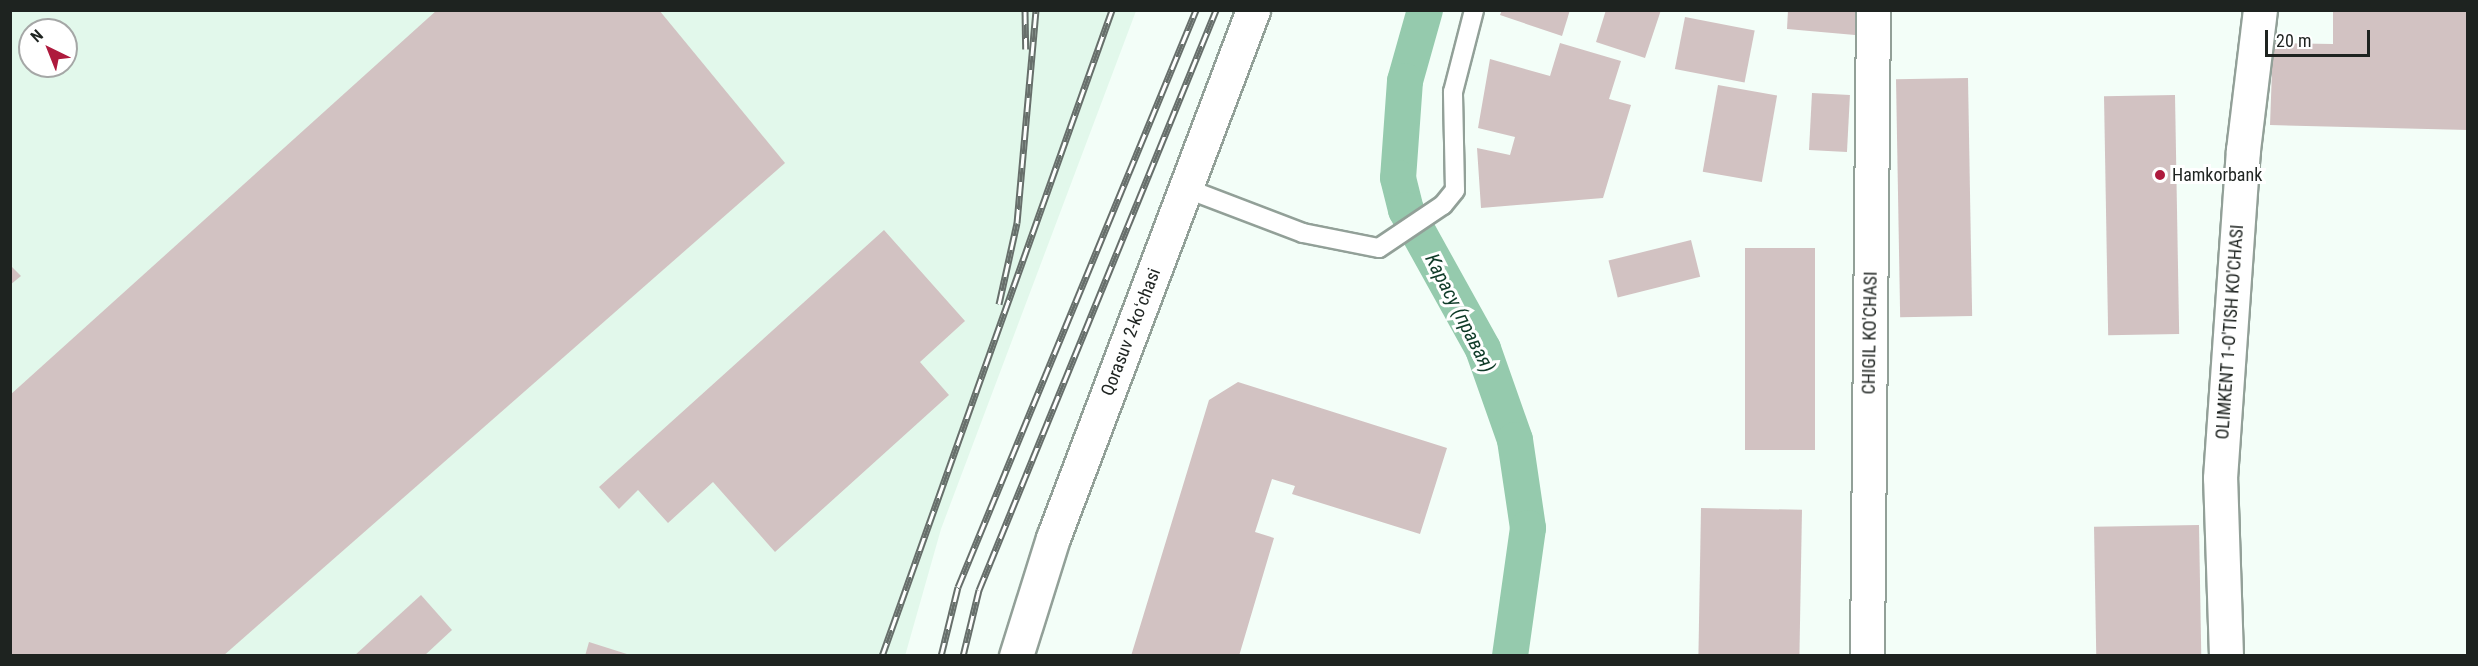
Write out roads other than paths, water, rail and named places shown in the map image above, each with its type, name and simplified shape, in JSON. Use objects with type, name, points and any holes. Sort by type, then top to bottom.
[{"type":"street","name":"Qorasuv 2-koʻchasi","points":[[1016,656],[1053,538],[1253,10]]},
{"type":"street","name":"CHIGIL KO'CHASI","points":[[1867,656],[1873,10]]},
{"type":"street","name":"OLIMKENT 1-O'TISH KO'CHASI","points":[[2226,656],[2220,478],[2243,150],[2260,10]]},
{"type":"lane","points":[[1185,188],[1303,233],[1379,248],[1443,205],[1455,190],[1453,92],[1474,10]]},
{"type":"waterway","name":"Карасу (правая)","points":[[1425,10],[1405,81],[1398,178],[1406,210],[1483,349],[1515,440],[1528,528],[1510,656]]},
{"type":"railway","points":[[1025,10],[1026,49]]},
{"type":"railway","points":[[999,304],[1017,223],[1036,10]]},
{"type":"railway","points":[[882,656],[1112,10]]},
{"type":"railway","points":[[941,656],[958,587],[1196,10]]},
{"type":"railway","points":[[963,656],[979,590],[1216,10]]},
{"type":"place","name":"Hamkorbank","points":[[2160,175]]}]
